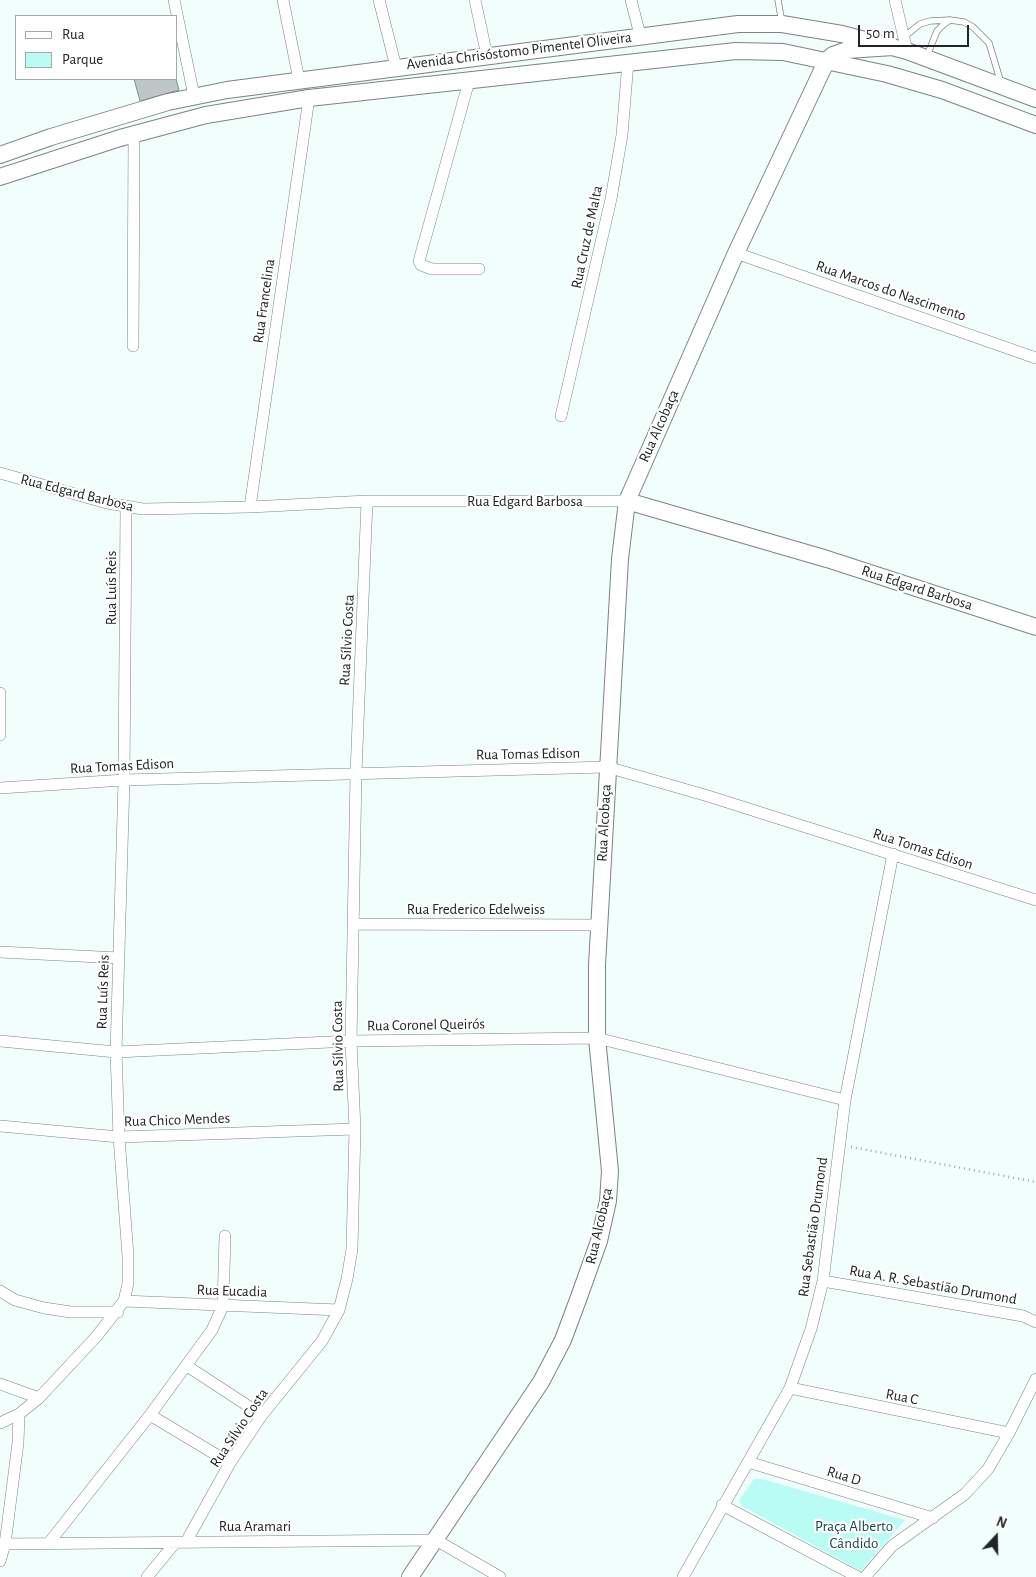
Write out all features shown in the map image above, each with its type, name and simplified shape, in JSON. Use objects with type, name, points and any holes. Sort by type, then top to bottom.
[{"type":"main road","name":"Avenida Chrisóstomo Pimentel Oliveira","points":[[0,155],[51,137],[194,96],[396,66],[738,24],[782,24],[901,45],[926,58],[1036,99]]},
{"type":"main road","points":[[827,60],[833,55],[847,50],[901,45]]},
{"type":"main road","name":"Avenida Chrisóstomo Pimentel Oliveira","points":[[0,177],[134,135],[206,115],[309,98],[736,51],[783,52],[887,74],[942,90],[1036,125]]},
{"type":"main road","name":"Rua Alcobaça","points":[[410,1577],[541,1382],[563,1340],[590,1269],[606,1208],[610,1171],[597,1038],[598,925],[607,767],[616,656],[620,559],[627,501],[736,253],[827,60]]},
{"type":"main road","name":"Rua Edgard Barbosa","points":[[627,501],[827,559],[1036,627]]},
{"type":"street","points":[[174,0],[177,15]]},
{"type":"street","points":[[283,0],[299,80]]},
{"type":"street","points":[[379,0],[396,66]]},
{"type":"street","points":[[475,0],[487,56]]},
{"type":"street","points":[[631,0],[640,35]]},
{"type":"street","points":[[895,0],[901,45]]},
{"type":"street","points":[[178,19],[194,96]]},
{"type":"street","name":"Rua Cruz de Malta","points":[[561,416],[599,260],[611,199],[622,135],[628,62]]},
{"type":"street","points":[[469,81],[418,256],[421,265],[432,269],[479,269]]},
{"type":"street","name":"Rua Francelina","points":[[250,507],[309,98]]},
{"type":"street","points":[[133,346],[134,135]]},
{"type":"street","name":"Rua Marcos do Nascimento","points":[[736,253],[1036,358]]},
{"type":"street","name":"Rua Edgard Barbosa","points":[[0,473],[126,508],[250,507],[367,502],[627,501]]},
{"type":"street","name":"Rua Sílvio Costa","points":[[147,1577],[180,1542],[262,1415],[322,1341],[339,1310],[348,1279],[352,1249],[355,1129],[351,1041],[356,773],[367,502]]},
{"type":"street","name":"Rua Luís Reis","points":[[121,1306],[128,1282],[128,1256],[118,1137],[116,1052],[124,780],[126,508]]},
{"type":"street","points":[[0,693],[0,736]]},
{"type":"street","name":"Rua Tomas Edison","points":[[0,788],[124,780],[607,767],[893,854],[1036,900]]},
{"type":"street","name":"Rua Sebastião Drumond","points":[[683,1577],[722,1505],[790,1388],[811,1329],[823,1281],[845,1100],[893,854]]},
{"type":"street","name":"Rua Frederico Edelweiss","points":[[353,924],[598,925]]},
{"type":"street","points":[[0,952],[119,958]]},
{"type":"street","name":"Rua Coronel Queirós","points":[[0,1041],[116,1052],[351,1041],[597,1038],[845,1100]]},
{"type":"street","name":"Rua Chico Mendes","points":[[0,1126],[118,1137],[355,1129]]},
{"type":"street","points":[[48,1544],[150,1415],[212,1330],[223,1306],[225,1236]]},
{"type":"street","name":"Rua A. R. Sebastião Drumond","points":[[823,1281],[1023,1316],[1036,1322]]},
{"type":"street","name":"Rua Eucadia","points":[[0,1291],[15,1300],[44,1308],[71,1312],[121,1306],[223,1306],[339,1310]]},
{"type":"street","points":[[0,1423],[19,1414],[39,1398],[121,1306]]},
{"type":"street","points":[[187,1366],[262,1415]]},
{"type":"street","points":[[865,1577],[898,1540],[933,1518],[964,1494],[988,1469],[1009,1434],[1036,1379]]},
{"type":"street","points":[[0,1384],[39,1398]]},
{"type":"street","name":"Rua C","points":[[790,1388],[1009,1434]]},
{"type":"street","points":[[0,1561],[18,1442],[19,1414]]},
{"type":"street","points":[[150,1415],[230,1463]]},
{"type":"street","name":"Rua D","points":[[748,1462],[933,1518]]},
{"type":"street","points":[[722,1505],[858,1577]]},
{"type":"street","points":[[436,1540],[500,1577]]},
{"type":"street","name":"Rua Aramari","points":[[3,1544],[436,1540]]},
{"type":"lane","points":[[778,0],[782,24]]},
{"type":"lane","points":[[901,45],[920,24],[930,21],[950,20],[968,24],[989,43],[1002,87]]},
{"type":"lane","points":[[926,58],[938,31],[950,20]]},
{"type":"path","points":[[840,1145],[1036,1182]]},
{"type":"green space","name":"Praça Alberto Cândido","points":[[754,1479],[762,1479],[905,1520],[861,1571],[742,1506],[739,1500]]},
{"type":"building","points":[[134,80],[176,80],[179,90],[140,101]]}]
